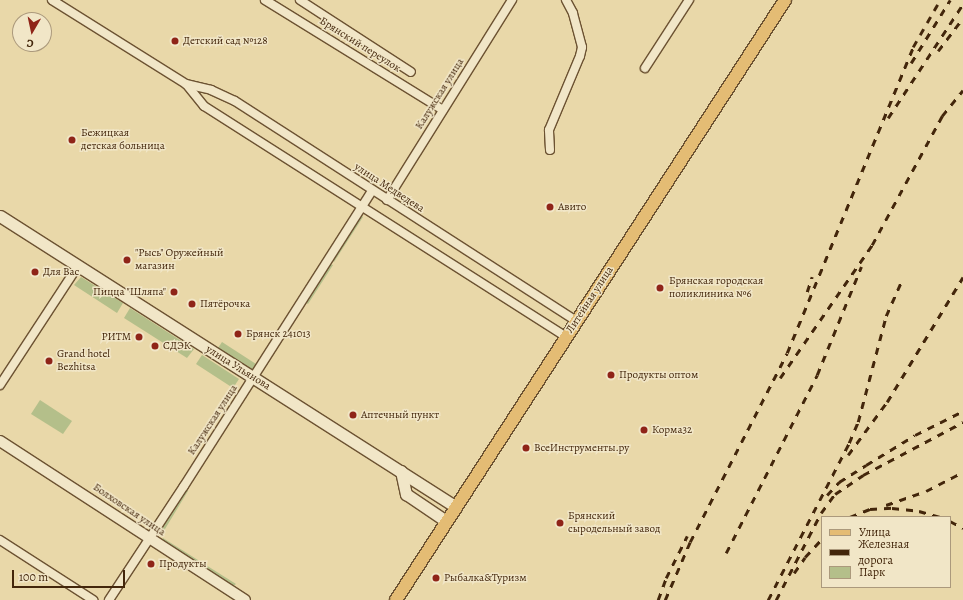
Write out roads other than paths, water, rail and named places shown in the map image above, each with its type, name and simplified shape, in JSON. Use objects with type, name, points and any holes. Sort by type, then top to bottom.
[{"type":"main road","name":"Литейная улица","points":[[396,600],[785,0]]},
{"type":"main road","name":"улица Ульянова","points":[[0,216],[456,506]]},
{"type":"main road","points":[[401,471],[406,494],[446,521]]},
{"type":"street","name":"улица Медведева","points":[[52,0],[186,84],[211,90],[235,101],[372,191],[576,321]]},
{"type":"street","name":"Брянский переулок","points":[[265,0],[443,110]]},
{"type":"street","points":[[300,0],[411,72]]},
{"type":"street","name":"Калужская улица","points":[[387,200],[512,0]]},
{"type":"street","points":[[550,150],[549,130],[580,56],[582,47],[573,13],[566,0]]},
{"type":"street","points":[[645,68],[689,0]]},
{"type":"street","name":"улица Медведева","points":[[186,84],[204,106],[566,337]]},
{"type":"street","name":"Калужская улица","points":[[108,600],[253,378],[372,191]]},
{"type":"street","points":[[0,385],[78,266]]},
{"type":"street","name":"Болховская улица","points":[[0,441],[245,600]]},
{"type":"street","points":[[0,540],[93,600]]},
{"type":"railway","points":[[665,600],[690,542],[787,353],[913,47],[940,0]]},
{"type":"railway","points":[[911,63],[950,0]]},
{"type":"railway","points":[[888,118],[963,4]]},
{"type":"railway","points":[[938,51],[963,18]]},
{"type":"railway","points":[[780,378],[872,245],[942,116],[963,90]]},
{"type":"railway","points":[[726,553],[817,375],[861,267]]},
{"type":"railway","points":[[807,292],[812,277]]},
{"type":"railway","points":[[848,455],[887,402],[963,277]]},
{"type":"railway","points":[[768,600],[849,443],[858,422],[886,316],[902,280]]},
{"type":"railway","points":[[827,495],[839,482],[866,465],[915,435],[963,411]]},
{"type":"railway","points":[[776,600],[821,513],[835,494],[863,475],[963,422]]},
{"type":"railway","points":[[886,505],[926,491],[963,472]]},
{"type":"railway","points":[[852,516],[870,509],[892,508],[919,511],[936,516]]},
{"type":"railway","points":[[951,522],[963,528]]},
{"type":"railway","points":[[658,600],[666,578],[687,536]]},
{"type":"railway","points":[[794,573],[805,557],[821,540]]},
{"type":"place","name":"Детский сад №128","points":[[175,41]]},
{"type":"place","name":"Бежицкая детская больница","points":[[72,140]]},
{"type":"place","name":"Авито","points":[[550,207]]},
{"type":"place","name":"\"Рысь\" Оружейный магазин","points":[[127,260]]},
{"type":"place","name":"Для Вас","points":[[35,272]]},
{"type":"place","name":"Брянская городская поликлиника №6","points":[[660,288]]},
{"type":"place","name":"Пицца \"Шляпа\"","points":[[174,292]]},
{"type":"place","name":"Пятёрочка","points":[[192,304]]},
{"type":"place","name":"Брянск 241013","points":[[238,334]]},
{"type":"place","name":"РИТМ","points":[[139,337]]},
{"type":"place","name":"СДЭК","points":[[155,346]]},
{"type":"place","name":"Grand hotel Bezhitsa","points":[[49,361]]},
{"type":"place","name":"Продукты оптом","points":[[611,375]]},
{"type":"place","name":"Аптечный пункт","points":[[353,415]]},
{"type":"place","name":"Корма32","points":[[644,430]]},
{"type":"place","name":"ВсеИнструменты.ру","points":[[526,448]]},
{"type":"place","name":"Брянский сыродельный завод","points":[[560,523]]},
{"type":"place","name":"Продукты","points":[[151,564]]},
{"type":"place","name":"Рыбалка&Туризм","points":[[436,578]]}]
